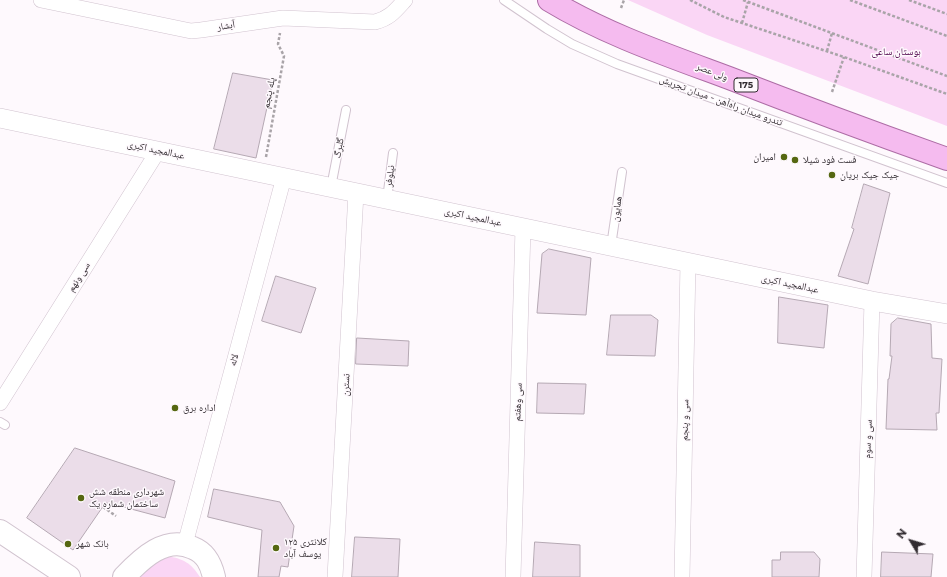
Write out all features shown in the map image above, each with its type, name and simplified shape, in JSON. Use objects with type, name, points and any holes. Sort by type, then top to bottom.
[{"type":"main road","name":"ولی عصر","points":[[549,0],[574,15],[652,50],[947,159]]},
{"type":"main road","points":[[0,531],[69,577]]},
{"type":"main road","points":[[124,577],[134,566],[148,555],[162,546],[173,544],[185,544],[198,550],[209,560],[214,577]]},
{"type":"street","name":"آبشار","points":[[41,0],[191,31],[283,18],[375,22],[386,19],[405,0]]},
{"type":"street","name":"عبدالمجید اکبری","points":[[0,118],[872,301],[947,314]]},
{"type":"street","name":"سی ونهم","points":[[0,403],[158,151]]},
{"type":"street","name":"لاله","points":[[185,544],[284,177]]},
{"type":"street","name":"نسترن","points":[[335,577],[356,192]]},
{"type":"street","name":"سی وهفتم","points":[[513,577],[523,228]]},
{"type":"street","name":"سی و پنجم","points":[[682,577],[688,262]]},
{"type":"street","name":"سی و سوم","points":[[864,577],[872,301]]},
{"type":"lane","name":"تندرو میدان راه‌آهن - میدان تجریش","points":[[504,0],[572,44],[617,64],[947,184]]},
{"type":"lane","name":"گلبرگ","points":[[331,187],[346,110]]},
{"type":"lane","name":"نیلوفر","points":[[388,199],[393,153]]},
{"type":"lane","name":"همایون","points":[[611,246],[622,172]]},
{"type":"path","points":[[621,8],[624,0]]},
{"type":"path","points":[[690,0],[724,17],[827,51],[947,94]]},
{"type":"path","points":[[743,0],[947,76]]},
{"type":"path","points":[[850,0],[947,36]]},
{"type":"path","points":[[909,0],[947,14]]},
{"type":"path","points":[[742,23],[748,2]]},
{"type":"path","name":"پله پنجم","points":[[263,173],[284,56],[278,44],[283,18]]},
{"type":"path","points":[[827,51],[832,33]]},
{"type":"path","points":[[832,92],[844,57]]},
{"type":"path","points":[[103,507],[116,516]]},
{"type":"green space","name":"بوستان ساعی","points":[[628,0],[947,0],[947,126],[707,35]]},
{"type":"green space","points":[[167,556],[186,562],[200,577],[140,577],[156,562]]},
{"type":"building","points":[[233,73],[273,80],[256,158],[214,149]]},
{"type":"building","points":[[864,184],[890,193],[868,284],[838,276],[854,229],[852,228]]},
{"type":"building","points":[[549,249],[591,258],[586,315],[537,313],[542,254]]},
{"type":"building","points":[[276,276],[316,288],[301,333],[262,321]]},
{"type":"building","points":[[779,297],[828,305],[824,348],[778,343]]},
{"type":"building","points":[[611,315],[651,315],[658,320],[655,356],[607,355]]},
{"type":"building","points":[[898,318],[931,324],[932,358],[942,359],[939,413],[936,413],[937,430],[886,429],[888,379],[892,356],[890,356],[891,324]]},
{"type":"building","points":[[357,338],[409,341],[408,366],[356,364]]},
{"type":"building","points":[[538,383],[586,384],[584,414],[537,413]]},
{"type":"building","name":"شهرداری منطقه شش ساختمان شماره یک","points":[[75,448],[175,481],[165,518],[116,505],[113,508],[106,502],[73,550],[27,518]]},
{"type":"building","name":"کلانتری ۱۲۵ یوسف آباد","points":[[214,489],[280,502],[294,526],[288,567],[281,566],[279,577],[258,577],[262,530],[208,517]]},
{"type":"building","points":[[355,537],[400,539],[398,577],[352,577]]},
{"type":"building","points":[[535,542],[580,545],[580,577],[533,577]]},
{"type":"building","points":[[781,552],[814,552],[820,559],[819,577],[772,577],[772,560],[780,560]]},
{"type":"building","points":[[882,552],[933,554],[931,577],[881,577]]},
{"type":"place","name":"امیران","points":[[784,157]]},
{"type":"place","name":"فست فود شیلا","points":[[795,160]]},
{"type":"place","name":"جیک جیک بریان","points":[[832,175]]},
{"type":"place","name":"اداره برق","points":[[175,408]]},
{"type":"place","name":"شهرداری منطقه شش ساختمان شماره یک","points":[[81,498]]},
{"type":"place","name":"بانک شهر","points":[[68,544]]},
{"type":"place","name":"کلانتری ۱۲۵ یوسف آباد","points":[[276,548]]}]
